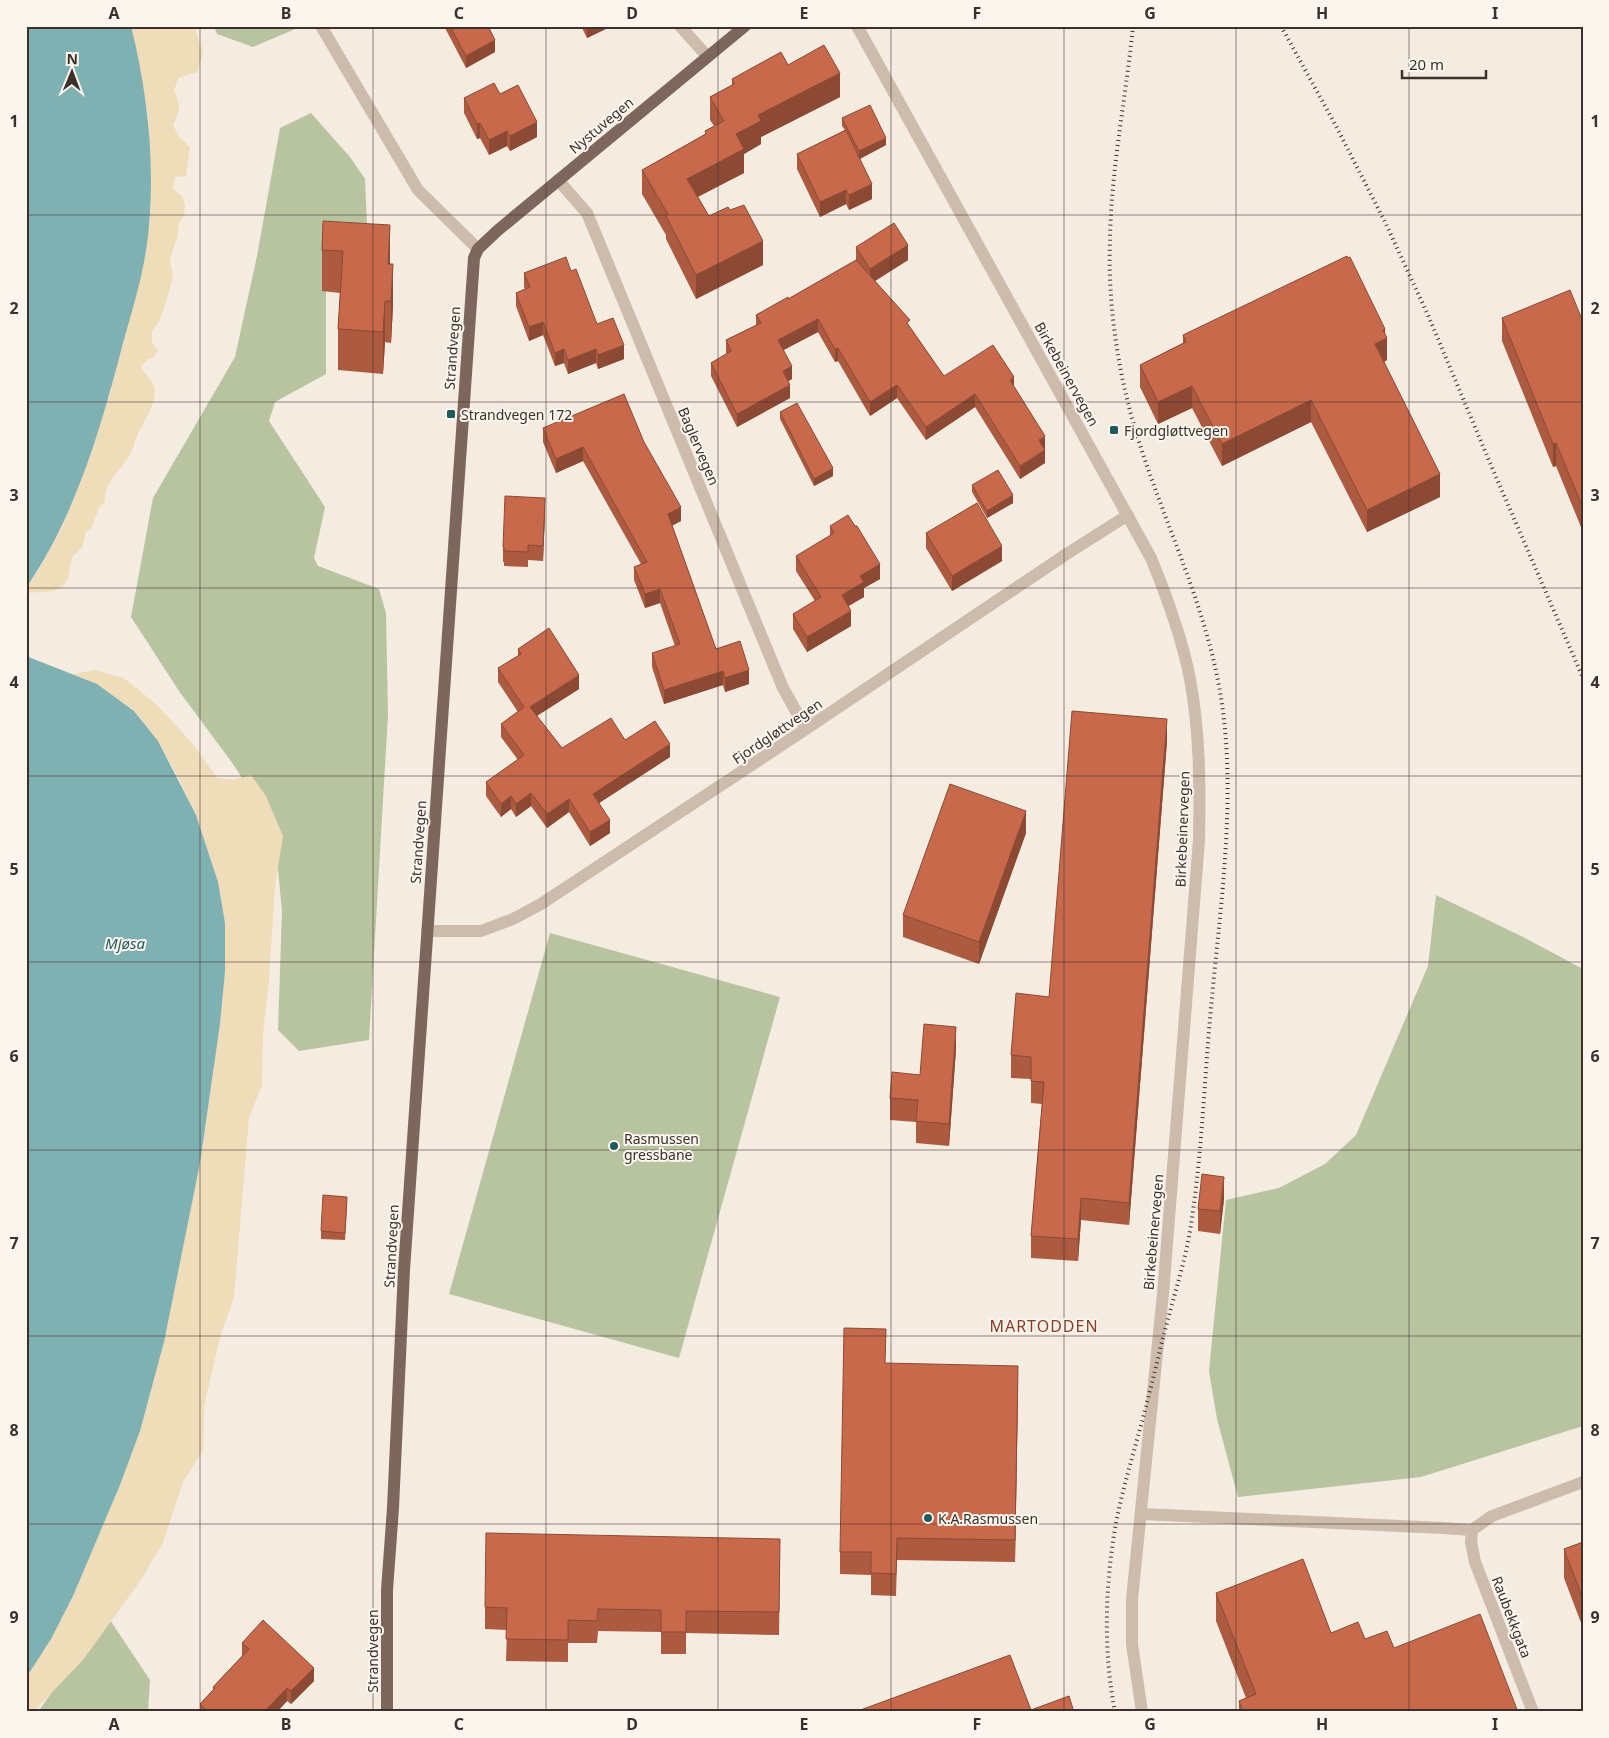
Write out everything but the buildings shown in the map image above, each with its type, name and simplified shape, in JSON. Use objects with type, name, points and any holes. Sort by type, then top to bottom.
[{"type":"main road","name":"Nystuvegen","points":[[478,249],[558,180],[745,26]]},
{"type":"main road","name":"Strandvegen","points":[[387,1712],[387,1590],[393,1508],[404,1270],[472,274],[474,258],[478,249]]},
{"type":"street","points":[[321,26],[418,190],[478,249]]},
{"type":"street","points":[[680,26],[707,56]]},
{"type":"street","name":"Birkebeinervegen","points":[[857,26],[1151,558],[1180,638],[1192,696],[1200,770],[1198,850],[1163,1294],[1132,1599],[1135,1675],[1142,1712]]},
{"type":"street","name":"Baglervegen","points":[[558,180],[586,213],[783,688],[806,730]]},
{"type":"street","name":"Fjordgløttvegen","points":[[427,931],[481,931],[513,919],[541,904],[1128,515]]},
{"type":"street","points":[[1142,1514],[1472,1530],[1492,1516],[1583,1482]]},
{"type":"street","name":"Raubekkgata","points":[[1472,1530],[1470,1542],[1475,1562],[1533,1712]]},
{"type":"green space","points":[[214,26],[300,27],[253,47],[217,34]]},
{"type":"green space","points":[[311,113],[350,157],[365,179],[368,248],[326,255],[326,374],[275,402],[269,421],[325,507],[314,558],[318,566],[379,589],[386,613],[388,715],[369,1040],[299,1051],[278,1030],[282,911],[274,827],[233,764],[179,691],[131,617],[153,498],[235,357],[257,256],[280,128]]},
{"type":"green space","points":[[1436,895],[1523,937],[1583,969],[1583,1426],[1421,1477],[1238,1497],[1217,1419],[1209,1371],[1226,1200],[1279,1188],[1325,1164],[1356,1135],[1428,966]]},
{"type":"green space","name":"Rasmussen gressbane","points":[[550,933],[780,997],[679,1358],[449,1294]]},
{"type":"green space","points":[[106,1614],[150,1680],[148,1712],[38,1712]]},
{"type":"sand","points":[[131,26],[194,26],[203,53],[197,72],[178,78],[174,91],[179,108],[173,125],[179,137],[190,147],[186,176],[175,177],[173,189],[182,196],[185,205],[184,216],[179,223],[177,238],[170,259],[173,278],[160,320],[152,331],[152,343],[158,350],[154,357],[147,360],[141,367],[152,381],[155,391],[154,398],[130,455],[109,483],[105,501],[99,508],[91,529],[86,531],[82,548],[72,557],[68,578],[64,585],[54,591],[26,593],[26,588],[38,571],[61,529],[81,481],[109,397],[146,251],[151,190],[148,116]]},
{"type":"sand","points":[[95,670],[124,678],[157,705],[192,743],[217,778],[233,780],[251,775],[266,796],[283,836],[275,887],[269,980],[263,1034],[262,1085],[249,1118],[234,1297],[220,1337],[204,1406],[203,1450],[183,1482],[162,1545],[140,1581],[83,1660],[33,1712],[26,1712],[26,1678],[51,1639],[73,1596],[120,1485],[140,1431],[164,1342],[200,1163],[220,1024],[225,972],[225,923],[218,883],[196,815],[158,741],[135,711],[97,684],[73,674]]},
{"type":"water","points":[[26,26],[131,26],[137,50],[148,125],[151,200],[142,270],[96,439],[73,501],[59,531],[44,560],[26,588]]},
{"type":"water","name":"Mjøsa","points":[[26,656],[97,684],[134,711],[158,741],[196,815],[218,882],[225,923],[225,972],[220,1024],[200,1163],[164,1342],[140,1431],[120,1485],[73,1596],[51,1639],[26,1678]]},
{"type":"railway","points":[[1115,1712],[1107,1641],[1112,1546],[1123,1492],[1183,1265],[1190,1231],[1200,1147],[1227,813],[1226,736],[1213,660],[1191,586],[1151,477],[1128,403],[1113,322],[1110,281],[1111,213],[1133,26]]},
{"type":"railway","points":[[1281,26],[1336,126],[1385,222],[1428,315],[1583,678]]},
{"type":"place","name":"Strandvegen 172","points":[[451,414]]},
{"type":"place","name":"Fjordgløttvegen","points":[[1114,430]]},
{"type":"place","name":"Rasmussen gressbane","points":[[614,1146]]},
{"type":"place","name":"K.A.Rasmussen","points":[[928,1518]]},
{"type":"district","name":"MARTODDEN","points":[[1044,1326]]}]
